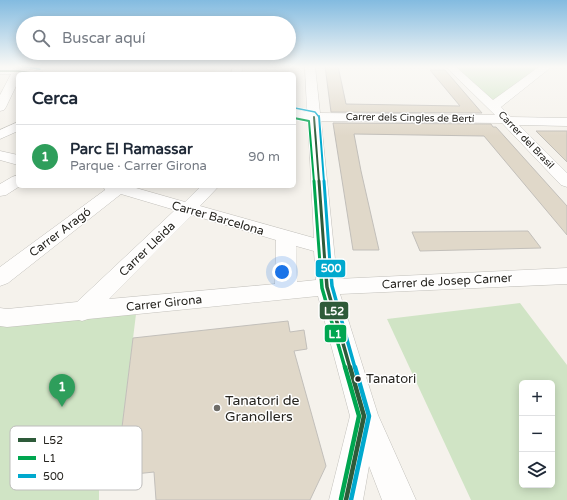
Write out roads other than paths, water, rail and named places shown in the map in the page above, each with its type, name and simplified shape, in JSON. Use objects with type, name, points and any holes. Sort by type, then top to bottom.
[{"type":"street","points":[[0,107],[10,89]]},
{"type":"street","points":[[312,89],[327,287],[364,416],[399,500]]},
{"type":"street","name":"Carrer del Brasil","points":[[475,89],[567,182]]},
{"type":"street","points":[[494,107],[499,101],[515,89]]},
{"type":"street","name":"Carrer dels Cingles de Bertí","points":[[296,113],[314,117],[567,122]]},
{"type":"street","points":[[0,127],[16,125]]},
{"type":"street","points":[[0,135],[16,126]]},
{"type":"street","points":[[0,155],[16,159]]},
{"type":"street","points":[[0,191],[16,181]]},
{"type":"street","name":"Carrer Aragó","points":[[0,278],[116,188]]},
{"type":"street","name":"Carrer Barcelona","points":[[120,188],[286,238],[325,248]]},
{"type":"street","name":"Carrer Lleida","points":[[82,312],[209,188]]},
{"type":"street","points":[[286,238],[286,290]]},
{"type":"street","name":"Carrer de Josep Carner","points":[[327,287],[567,276]]},
{"type":"street","name":"Carrer Girona","points":[[0,317],[7,318],[82,312],[327,287]]},
{"type":"street","points":[[346,500],[364,416]]},
{"type":"place","name":"Tanatori","points":[[358,379]]},
{"type":"place","name":"Parc El Ramassar","points":[[62,407]]},
{"type":"place","name":"Tanatori de Granollers","points":[[217,408]]}]
